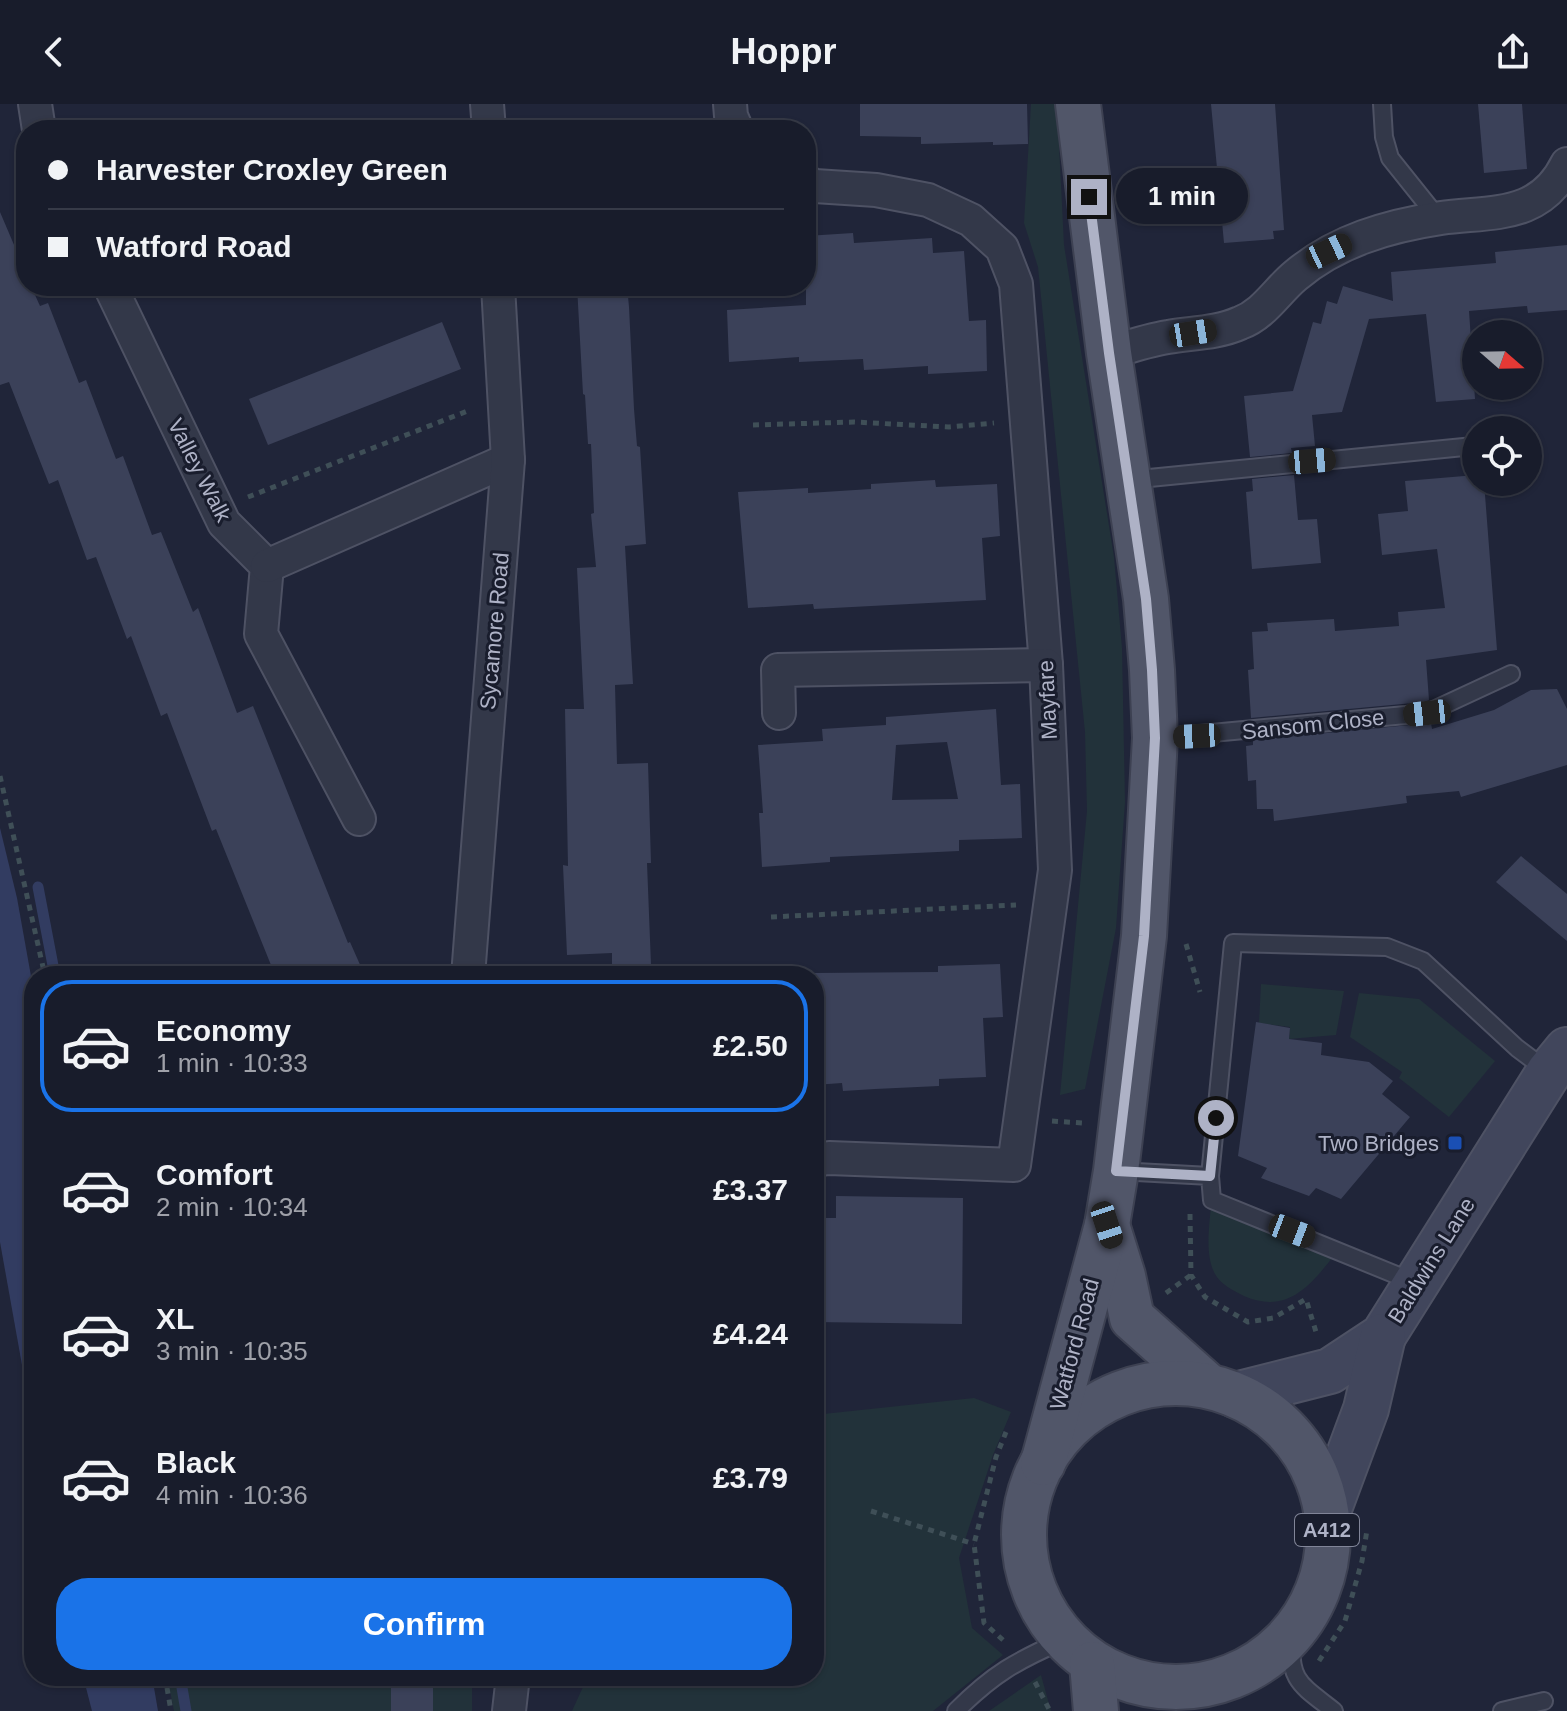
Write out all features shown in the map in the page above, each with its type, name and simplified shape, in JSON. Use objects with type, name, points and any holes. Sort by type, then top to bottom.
[{"type":"main road","name":"Watford Road","points":[[1043,1463],[1107,1225],[1116,1171],[1144,936],[1155,738],[1146,599],[1109,353],[1078,104]]},
{"type":"main road","name":"Watford Road","points":[[1107,1225],[1132,1318],[1221,1390]]},
{"type":"main road","name":"A412","points":[[1168,1384],[1221,1390],[1267,1413],[1293,1439],[1312,1466],[1324,1492],[1326,1558],[1320,1590],[1305,1621],[1242,1693],[1218,1682],[1181,1684],[1118,1675],[1078,1652],[1041,1613],[1024,1570],[1022,1550],[1026,1511],[1043,1463],[1077,1416],[1107,1397],[1136,1387],[1168,1384]]},
{"type":"main road","points":[[1078,1652],[1096,1711]]},
{"type":"street","points":[[1109,353],[1164,338],[1241,323],[1258,314],[1294,277],[1329,251],[1381,231],[1438,218],[1514,210],[1538,200],[1558,181],[1567,164]]},
{"type":"street","name":"Mayfare","points":[[816,186],[876,190],[928,200],[971,220],[1002,248],[1016,284],[1046,665],[1055,870],[1014,1165],[824,1159]]},
{"type":"street","name":"Valley Walk","points":[[115,296],[224,523],[267,566]]},
{"type":"street","name":"Sycamore Road","points":[[469,966],[508,460],[499,296]]},
{"type":"street","points":[[359,819],[261,634],[267,566],[508,460]]},
{"type":"street","points":[[779,713],[778,670],[1046,665]]},
{"type":"street","name":"Baldwins Lane","points":[[1221,1390],[1330,1371],[1383,1336],[1558,1061]]},
{"type":"street","points":[[1327,1514],[1366,1409],[1383,1336]]},
{"type":"street","points":[[509,1711],[512,1686]]},
{"type":"lane","points":[[1382,104],[1384,137],[1390,158],[1438,218]]},
{"type":"lane","points":[[1128,480],[1462,447]]},
{"type":"lane","name":"Sansom Close","points":[[1155,738],[1427,713],[1511,674]]},
{"type":"lane","points":[[1416,1283],[1212,1200],[1210,1176],[1233,943],[1387,947],[1411,955],[1423,961],[1517,1048],[1558,1061]]},
{"type":"lane","points":[[1116,1171],[1210,1176]]},
{"type":"lane","points":[[1292,1637],[1290,1662],[1302,1686],[1334,1711]]},
{"type":"lane","points":[[956,1711],[986,1681],[1023,1658],[1078,1652]]},
{"type":"lane","points":[[1502,1711],[1544,1701]]},
{"type":"path","points":[[217,509],[504,397]]},
{"type":"path","points":[[753,425],[854,422],[949,427],[1026,421]]},
{"type":"path","points":[[0,776],[43,966]]},
{"type":"path","points":[[771,917],[1009,905],[1049,909]]},
{"type":"path","points":[[1184,937],[1201,995]]},
{"type":"path","points":[[1020,1119],[1123,1125]]},
{"type":"path","points":[[1188,1176],[1191,1275],[1205,1297],[1248,1322],[1273,1318],[1306,1299]]},
{"type":"path","points":[[1007,1429],[996,1457],[974,1544],[984,1623],[1023,1658],[1050,1711]]},
{"type":"path","points":[[871,1511],[974,1544]]},
{"type":"path","points":[[167,1686],[171,1711]]},
{"type":"shaded area","points":[[1031,104],[1057,104],[1064,245],[1114,557],[1122,648],[1125,802],[1116,928],[1085,1089],[1060,1095],[1087,811],[1085,732],[1038,267],[1024,223]]},
{"type":"shaded area","points":[[1261,984],[1344,991],[1336,1035],[1289,1039],[1290,1027],[1259,1023]]},
{"type":"shaded area","points":[[1359,993],[1419,999],[1495,1061],[1449,1117],[1399,1078],[1402,1072],[1350,1037]]},
{"type":"shaded area","points":[[1212,1194],[1336,1253],[1308,1286],[1297,1294],[1273,1302],[1244,1296],[1220,1281],[1211,1265],[1209,1224]]},
{"type":"shaded area","points":[[974,1398],[1011,1412],[993,1455],[959,1558],[972,1628],[1003,1655],[933,1711],[572,1711],[583,1686],[824,1686],[824,1414]]},
{"type":"shaded area","points":[[1041,1675],[1051,1711],[989,1711]]},
{"type":"shaded area","points":[[169,1686],[391,1686],[391,1711],[174,1711]]},
{"type":"shaded area","points":[[433,1686],[472,1686],[472,1711],[433,1711]]},
{"type":"water","points":[[0,828],[29,966],[24,966],[24,1376],[0,1242]]},
{"type":"water","points":[[86,1686],[154,1686],[158,1711],[92,1711]]},
{"type":"building","points":[[860,104],[1027,104],[1028,144],[921,144],[921,137],[860,136]]},
{"type":"building","points":[[1211,104],[1275,104],[1284,230],[1273,231],[1274,239],[1224,243]]},
{"type":"building","points":[[1478,104],[1522,104],[1527,169],[1484,173]]},
{"type":"building","points":[[0,212],[16,250],[16,296],[36,296],[40,306],[48,303],[79,383],[86,380],[116,459],[123,456],[152,535],[161,532],[193,612],[198,608],[237,713],[253,706],[348,943],[361,966],[271,966],[216,829],[212,831],[167,713],[161,716],[131,636],[127,639],[96,557],[87,560],[58,480],[49,484],[9,382],[0,385]]},
{"type":"building","points":[[853,233],[854,243],[932,238],[933,253],[964,251],[969,321],[986,320],[987,371],[928,374],[928,366],[864,370],[863,359],[799,362],[799,357],[729,362],[727,310],[806,305],[806,296],[816,296],[816,235]]},
{"type":"building","points":[[1567,245],[1567,310],[1528,313],[1527,306],[1469,311],[1470,320],[1462,320],[1462,400],[1436,402],[1426,314],[1369,319],[1342,412],[1312,415],[1315,446],[1291,448],[1292,453],[1250,457],[1244,396],[1293,391],[1313,322],[1321,324],[1327,301],[1337,304],[1343,286],[1393,301],[1391,272],[1496,263],[1495,252]]},
{"type":"building","points":[[578,296],[628,296],[646,544],[625,546],[633,684],[615,685],[617,764],[648,763],[651,863],[647,863],[651,965],[612,966],[612,953],[567,955],[563,865],[568,866],[565,709],[584,709],[577,568],[596,567],[591,514],[594,513],[591,444],[588,444]]},
{"type":"building","points":[[442,322],[461,369],[268,445],[249,399]]},
{"type":"building","points":[[1294,475],[1298,520],[1317,519],[1321,563],[1252,569],[1246,492],[1253,491],[1252,479]]},
{"type":"building","points":[[1462,476],[1462,496],[1485,496],[1497,650],[1426,660],[1429,700],[1424,702],[1251,718],[1248,670],[1254,669],[1252,632],[1268,631],[1267,623],[1334,619],[1335,631],[1399,626],[1398,612],[1445,608],[1437,549],[1382,555],[1378,514],[1408,511],[1405,481]]},
{"type":"building","points":[[935,480],[936,487],[997,484],[1000,536],[982,538],[986,600],[814,609],[813,604],[748,608],[738,492],[808,488],[808,493],[871,489],[871,484]]},
{"type":"building","points":[[1557,689],[1567,709],[1567,765],[1461,797],[1459,791],[1406,796],[1407,803],[1274,821],[1273,809],[1257,809],[1256,780],[1248,781],[1246,746],[1253,745],[1253,740],[1431,723],[1432,729],[1494,710],[1531,690]]},
{"type":"building","points":[[996,709],[1001,785],[1020,784],[1022,838],[959,840],[959,851],[830,857],[830,862],[762,867],[759,813],[763,813],[758,745],[823,741],[822,729],[886,725],[886,717]],"holes":[[[947,742],[958,799],[892,800],[896,745]]]},
{"type":"building","points":[[1521,856],[1567,894],[1567,941],[1496,882]]},
{"type":"building","points":[[1000,964],[1003,1017],[983,1018],[986,1077],[939,1079],[939,1086],[843,1091],[842,1083],[824,1084],[824,973],[938,972],[938,966]]},
{"type":"building","points":[[1256,1022],[1290,1028],[1289,1039],[1322,1043],[1321,1055],[1369,1062],[1393,1081],[1382,1094],[1410,1117],[1341,1199],[1316,1188],[1309,1196],[1261,1178],[1267,1168],[1238,1156]]},
{"type":"building","points":[[836,1196],[963,1198],[962,1324],[824,1322],[824,1218],[836,1218]]},
{"type":"building","points":[[391,1686],[433,1686],[433,1711],[391,1711]]},
{"type":"waterway","points":[[38,887],[53,966]]},
{"type":"waterway","points":[[182,1686],[186,1711]]},
{"type":"place","name":"Two Bridges","points":[[1455,1143]]},
{"type":"route","points":[[1089,197],[1146,599],[1155,738],[1144,936],[1116,1171],[1210,1176],[1216,1118]]}]
